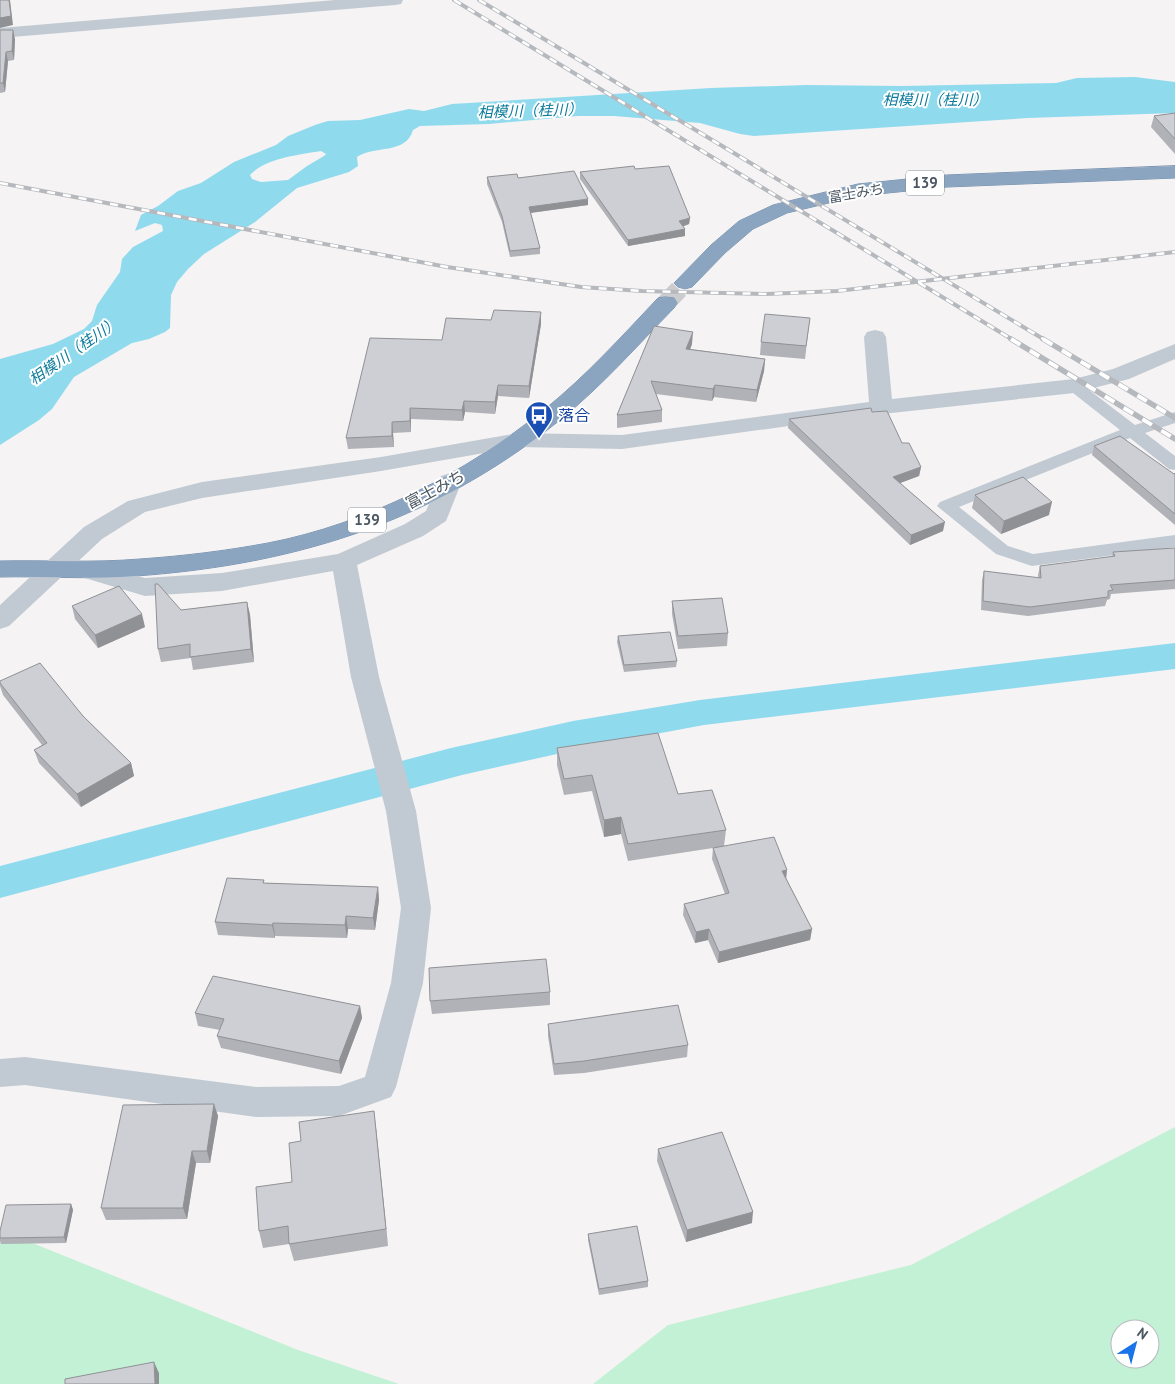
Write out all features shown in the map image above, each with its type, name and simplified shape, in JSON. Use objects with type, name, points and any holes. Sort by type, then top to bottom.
[{"type":"highway","name":"富士みち","points":[[685,283],[718,249],[746,225],[780,209],[858,190],[947,181],[1175,172]]},
{"type":"highway","name":"富士みち","points":[[0,569],[87,570],[227,558],[284,547],[333,534],[402,507],[493,458],[553,414],[601,371],[666,303]]},
{"type":"street","points":[[0,33],[395,0]]},
{"type":"street","points":[[875,337],[881,407]]},
{"type":"street","points":[[0,620],[94,533],[137,506],[202,490],[381,464],[519,440],[622,442],[881,407],[1074,386],[1120,374],[1175,351]]},
{"type":"street","points":[[87,570],[145,587],[222,582],[344,560],[414,530],[437,515],[450,481]]},
{"type":"street","points":[[0,1073],[25,1071],[256,1102],[339,1101],[379,1087],[406,982],[416,908],[401,811],[364,677],[344,560]]},
{"type":"lane","points":[[1074,386],[1175,465]]},
{"type":"lane","points":[[1175,416],[1104,441],[946,506],[1002,550],[1032,560],[1175,540]]},
{"type":"green space","points":[[1175,1127],[1175,1384],[593,1384],[668,1325],[911,1265]]},
{"type":"green space","points":[[0,1230],[298,1350],[399,1384],[0,1384]]},
{"type":"water","name":"相模川（桂川）","points":[[1135,77],[1175,82],[1175,113],[1028,118],[754,136],[700,123],[614,116],[578,116],[489,124],[420,126],[413,130],[404,143],[364,153],[357,157],[358,166],[349,172],[297,188],[255,222],[204,254],[177,282],[171,295],[170,328],[149,339],[132,343],[74,377],[52,409],[39,420],[0,445],[0,359],[53,344],[84,329],[92,321],[97,305],[120,272],[122,259],[133,247],[163,231],[162,225],[155,223],[135,231],[141,215],[158,206],[178,191],[201,183],[234,162],[276,145],[288,136],[315,125],[328,121],[360,120],[409,109],[424,111],[452,104],[711,88],[806,85],[902,86],[1056,83],[1077,78]],"holes":[[[321,151],[326,154],[288,180],[261,182],[252,179],[250,175],[257,169],[283,158]]]},
{"type":"water","points":[[1175,643],[1175,669],[704,725],[602,744],[462,775],[0,898],[0,866],[451,748],[573,721],[700,700]]},
{"type":"building","points":[[0,0],[9,0],[11,16],[0,18]]},
{"type":"building","points":[[0,30],[13,30],[12,51],[6,52],[3,83],[0,83]]},
{"type":"building","points":[[1175,113],[1175,139],[1154,116]]},
{"type":"building","points":[[634,166],[635,169],[669,166],[690,218],[679,221],[685,229],[628,240],[580,172]]},
{"type":"building","points":[[574,171],[588,199],[529,207],[540,248],[510,251],[502,216],[487,177],[517,174],[518,178]]},
{"type":"building","points":[[494,310],[541,312],[529,386],[498,385],[495,402],[464,401],[462,410],[410,408],[410,421],[392,422],[392,436],[346,438],[370,338],[442,340],[446,318],[491,320]]},
{"type":"building","points":[[765,314],[810,318],[806,346],[761,342]]},
{"type":"building","points":[[654,326],[693,332],[686,349],[765,359],[757,390],[715,385],[713,389],[651,381],[662,410],[617,415]]},
{"type":"building","points":[[871,408],[872,412],[887,411],[902,443],[909,443],[921,467],[893,477],[945,522],[911,535],[789,419]]},
{"type":"building","points":[[1120,436],[1175,473],[1175,514],[1094,446]]},
{"type":"building","points":[[1023,477],[1052,502],[1004,521],[975,495]]},
{"type":"building","points":[[1175,548],[1175,580],[1110,585],[1113,590],[1108,591],[1108,597],[1030,607],[983,601],[984,571],[1041,578],[1040,566],[1115,556],[1113,552]]},
{"type":"building","points":[[155,584],[158,584],[181,610],[247,602],[251,649],[190,657],[190,644],[158,649]]},
{"type":"building","points":[[119,586],[142,614],[95,635],[72,606]]},
{"type":"building","points":[[722,598],[728,633],[678,636],[672,601]]},
{"type":"building","points":[[670,632],[677,661],[624,665],[618,636]]},
{"type":"building","points":[[40,663],[83,716],[131,763],[77,794],[34,750],[47,743],[0,683],[0,681]]},
{"type":"building","points":[[658,733],[678,794],[712,790],[726,830],[628,844],[621,817],[604,820],[592,775],[564,779],[557,748]]},
{"type":"building","points":[[774,837],[787,870],[782,871],[812,929],[719,952],[709,929],[696,932],[684,904],[729,893],[713,848]]},
{"type":"building","points":[[227,878],[264,880],[263,883],[378,887],[373,918],[346,916],[345,925],[273,923],[272,925],[215,922]]},
{"type":"building","points":[[546,959],[550,992],[430,1001],[429,968]]},
{"type":"building","points":[[213,976],[360,1006],[339,1061],[217,1036],[224,1019],[195,1013]]},
{"type":"building","points":[[678,1005],[688,1045],[554,1064],[548,1024]]},
{"type":"building","points":[[214,1104],[207,1151],[192,1151],[183,1208],[101,1208],[123,1105]]},
{"type":"building","points":[[374,1111],[386,1229],[289,1244],[288,1226],[259,1231],[256,1187],[292,1182],[289,1143],[301,1141],[299,1122]]},
{"type":"building","points":[[722,1132],[753,1212],[687,1230],[658,1149]]},
{"type":"building","points":[[71,1204],[64,1237],[0,1238],[6,1205]]},
{"type":"building","points":[[637,1226],[648,1281],[599,1289],[588,1234]]},
{"type":"building","points":[[154,1362],[155,1384],[65,1384],[65,1379]]},
{"type":"tunnel","points":[[666,303],[685,283]]},
{"type":"railway","points":[[454,0],[917,282]]},
{"type":"railway","points":[[479,0],[943,279]]},
{"type":"railway","points":[[0,183],[447,267],[581,287],[642,291],[767,294],[837,291],[917,282]]},
{"type":"railway","points":[[943,279],[1175,252]]},
{"type":"railway","points":[[917,282],[943,279]]},
{"type":"railway","points":[[943,279],[1045,340]]},
{"type":"railway","points":[[917,282],[1013,340]]},
{"type":"railway","points":[[1011,339],[1175,439]]},
{"type":"railway","points":[[1043,339],[1175,418]]},
{"type":"place","name":"落合","points":[[539,439]]}]
